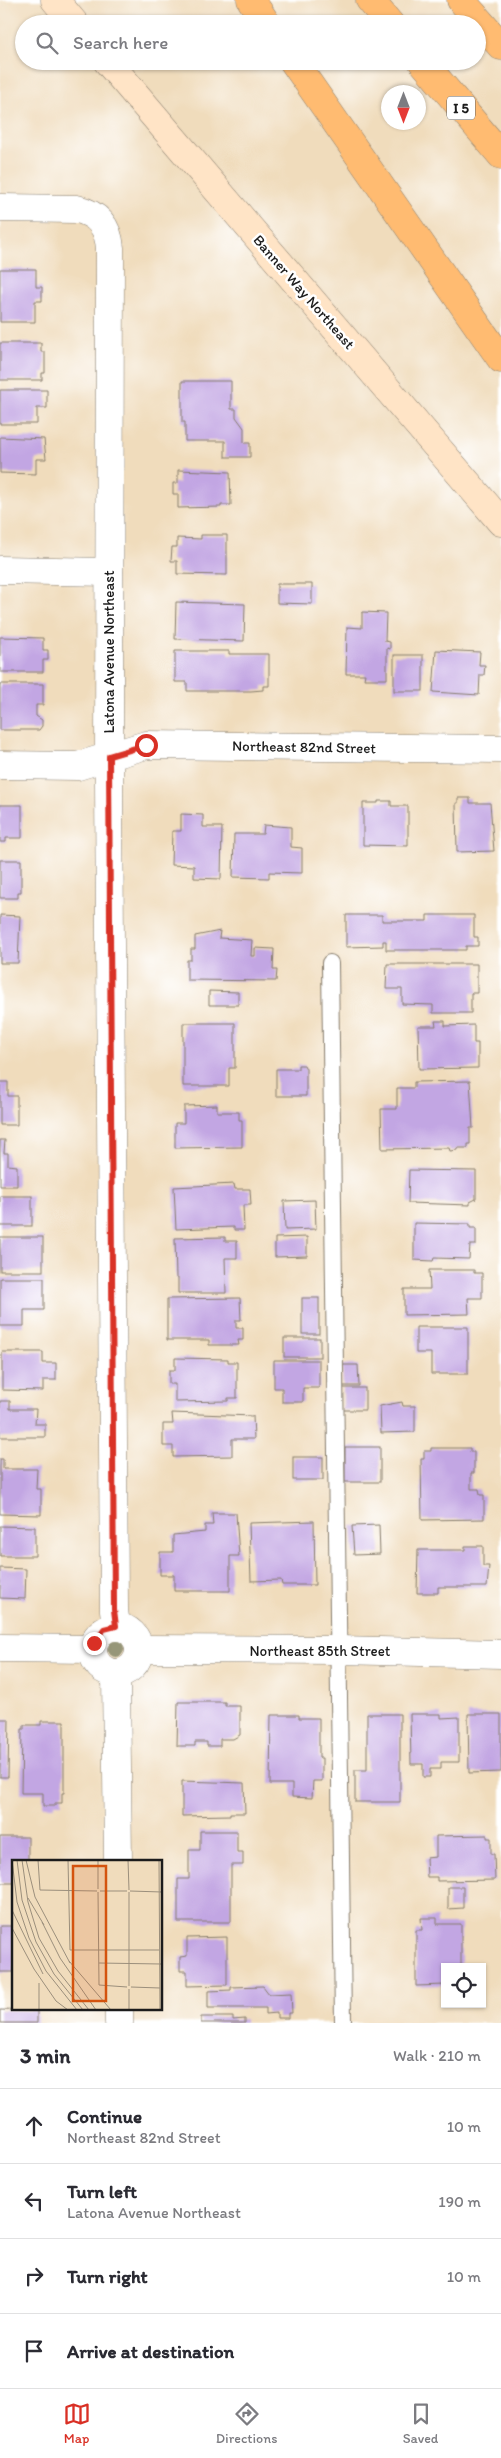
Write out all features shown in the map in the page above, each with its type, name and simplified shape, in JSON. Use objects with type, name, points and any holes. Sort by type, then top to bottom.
[{"type":"highway","points":[[251,0],[262,15]]},
{"type":"highway","points":[[370,0],[382,15]]},
{"type":"highway","points":[[461,0],[474,15]]},
{"type":"highway","points":[[486,29],[501,46]]},
{"type":"highway","points":[[299,70],[501,359]]},
{"type":"highway","name":"I 5","points":[[429,70],[501,156]]},
{"type":"main road","points":[[55,0],[68,15]]},
{"type":"main road","name":"Banner Way Northeast","points":[[115,70],[501,522]]},
{"type":"street","name":"Latona Avenue Northeast","points":[[0,208],[77,209],[88,212],[100,219],[107,232],[110,248],[109,756],[114,1610],[116,1626]]},
{"type":"street","points":[[0,570],[109,572]]},
{"type":"street","name":"Northeast 82nd Street","points":[[0,765],[78,766],[146,745],[501,749]]},
{"type":"street","points":[[116,1626],[128,1629],[133,1633],[140,1649],[133,1666],[128,1670],[116,1673],[104,1670],[100,1666],[96,1661],[93,1649],[94,1643],[104,1629],[116,1626]]},
{"type":"street","points":[[0,1648],[93,1649]]},
{"type":"street","name":"Northeast 85th Street","points":[[140,1649],[340,1650],[501,1654]]},
{"type":"street","points":[[116,1673],[118,1860]]},
{"type":"street","points":[[119,2010],[119,2023]]},
{"type":"lane","points":[[330,963],[340,1650],[343,2023]]},
{"type":"building","points":[[0,269],[36,269],[36,287],[42,287],[42,301],[35,301],[35,322],[0,322]]},
{"type":"building","points":[[0,343],[41,343],[41,352],[45,352],[45,373],[42,373],[42,380],[0,380]]},
{"type":"building","points":[[182,381],[231,381],[231,409],[236,409],[236,417],[244,428],[244,443],[250,443],[250,457],[225,457],[225,441],[185,441],[185,422],[182,422]]},
{"type":"building","points":[[0,390],[47,390],[47,408],[37,408],[37,424],[0,424]]},
{"type":"building","points":[[0,437],[44,439],[46,459],[36,459],[36,474],[0,473]]},
{"type":"building","points":[[178,470],[230,472],[231,505],[178,508],[178,494],[173,494],[173,483],[178,483]]},
{"type":"building","points":[[201,535],[227,535],[227,575],[177,574],[177,561],[171,561],[172,547],[177,547],[177,538],[201,539]]},
{"type":"building","points":[[277,584],[312,584],[312,604],[277,603]]},
{"type":"building","points":[[176,602],[245,604],[244,641],[175,639]]},
{"type":"building","points":[[362,612],[386,613],[385,641],[390,642],[390,649],[387,648],[387,679],[364,679],[365,674],[346,674],[347,627],[362,628]]},
{"type":"building","points":[[0,637],[43,638],[43,650],[48,650],[48,660],[43,660],[43,672],[0,672]]},
{"type":"building","points":[[436,650],[480,652],[479,665],[485,665],[484,675],[480,675],[479,695],[433,692]]},
{"type":"building","points":[[175,651],[229,651],[229,654],[269,654],[269,686],[263,686],[263,690],[251,691],[187,691],[187,682],[175,682]]},
{"type":"building","points":[[394,655],[423,655],[423,691],[394,691]]},
{"type":"building","points":[[0,684],[43,684],[43,705],[36,705],[36,716],[42,720],[42,726],[39,730],[0,730]]},
{"type":"building","points":[[458,798],[470,798],[470,803],[490,803],[494,851],[457,852],[456,803],[458,803]]},
{"type":"building","points":[[378,801],[391,801],[391,806],[408,806],[408,846],[363,845],[363,803],[378,803]]},
{"type":"building","points":[[0,805],[22,805],[22,838],[6,838],[6,842],[0,842]]},
{"type":"building","points":[[181,814],[203,815],[203,827],[222,827],[221,879],[194,878],[194,866],[171,865],[172,831],[181,831]]},
{"type":"building","points":[[264,825],[291,827],[291,847],[302,848],[302,873],[269,872],[269,878],[233,877],[234,834],[263,834]]},
{"type":"building","points":[[0,860],[21,860],[21,892],[18,892],[18,898],[0,898]]},
{"type":"building","points":[[0,915],[20,916],[18,963],[0,963]]},
{"type":"building","points":[[346,915],[382,915],[382,921],[427,921],[427,915],[474,915],[474,937],[478,937],[478,946],[466,946],[466,950],[386,950],[386,941],[383,941],[383,946],[346,947]]},
{"type":"building","points":[[220,931],[219,938],[252,940],[251,956],[255,956],[255,948],[274,949],[273,970],[277,970],[276,981],[187,980],[187,960],[191,960],[191,949],[195,949],[195,936]]},
{"type":"building","points":[[387,964],[477,964],[477,993],[471,993],[471,1013],[433,1013],[433,1005],[402,1004],[402,989],[386,989]]},
{"type":"building","points":[[209,991],[238,992],[238,1005],[209,1005]]},
{"type":"building","points":[[435,1021],[445,1021],[445,1026],[474,1025],[474,1043],[478,1043],[478,1068],[419,1069],[418,1026],[436,1026]]},
{"type":"building","points":[[183,1023],[235,1023],[235,1068],[229,1068],[229,1086],[183,1086]]},
{"type":"building","points":[[298,1065],[304,1065],[306,1069],[306,1096],[276,1096],[276,1069],[298,1069]]},
{"type":"building","points":[[470,1081],[473,1128],[470,1128],[470,1144],[468,1144],[468,1148],[457,1148],[457,1150],[450,1151],[449,1148],[382,1149],[381,1109],[397,1109],[397,1088],[414,1088],[414,1082]]},
{"type":"building","points":[[0,1082],[8,1082],[8,1096],[17,1096],[17,1125],[0,1125]]},
{"type":"building","points":[[217,1105],[217,1112],[239,1112],[239,1120],[242,1120],[242,1147],[175,1148],[175,1123],[184,1123],[184,1106]]},
{"type":"building","points":[[0,1140],[5,1140],[4,1153],[8,1153],[8,1165],[17,1166],[17,1186],[0,1186]]},
{"type":"building","points":[[409,1170],[476,1171],[476,1199],[470,1202],[470,1205],[408,1203]]},
{"type":"building","points":[[234,1184],[235,1189],[250,1189],[251,1205],[243,1205],[244,1230],[234,1230],[234,1227],[176,1229],[174,1187]]},
{"type":"building","points":[[0,1196],[32,1196],[32,1226],[0,1226]]},
{"type":"building","points":[[315,1200],[316,1229],[285,1230],[284,1201]]},
{"type":"building","points":[[414,1223],[470,1224],[470,1228],[476,1228],[476,1245],[470,1245],[469,1259],[434,1258],[433,1261],[414,1260]]},
{"type":"building","points":[[0,1237],[43,1237],[43,1271],[0,1271]]},
{"type":"building","points":[[225,1237],[225,1241],[237,1241],[237,1258],[225,1258],[226,1293],[178,1293],[175,1238]]},
{"type":"building","points":[[307,1237],[307,1256],[275,1257],[275,1238]]},
{"type":"building","points":[[429,1270],[474,1270],[474,1273],[482,1273],[482,1298],[468,1298],[469,1314],[404,1315],[404,1289],[430,1289]]},
{"type":"building","points":[[0,1278],[44,1278],[44,1310],[24,1310],[24,1326],[0,1326]]},
{"type":"building","points":[[240,1298],[241,1320],[236,1320],[236,1328],[243,1328],[243,1340],[238,1340],[239,1345],[209,1345],[209,1340],[167,1340],[167,1299]]},
{"type":"building","points":[[302,1298],[319,1298],[319,1334],[302,1334]]},
{"type":"building","points":[[416,1327],[468,1327],[468,1374],[431,1374],[431,1353],[416,1353]]},
{"type":"building","points":[[284,1338],[320,1338],[320,1357],[284,1357]]},
{"type":"building","points":[[2,1352],[43,1352],[43,1363],[56,1363],[56,1380],[43,1380],[43,1391],[2,1390]]},
{"type":"building","points":[[175,1358],[228,1359],[228,1362],[237,1362],[237,1398],[228,1398],[228,1401],[175,1402],[175,1384],[169,1384],[169,1370],[175,1370]]},
{"type":"building","points":[[274,1360],[319,1360],[319,1388],[303,1388],[303,1402],[282,1402],[282,1388],[274,1388]]},
{"type":"building","points":[[342,1365],[358,1365],[359,1386],[343,1386]]},
{"type":"building","points":[[343,1388],[365,1388],[365,1410],[343,1410]]},
{"type":"building","points":[[0,1401],[10,1401],[10,1409],[36,1409],[35,1424],[45,1424],[45,1437],[0,1437]]},
{"type":"building","points":[[402,1402],[403,1406],[415,1406],[415,1432],[381,1433],[380,1406]]},
{"type":"building","points":[[172,1413],[253,1416],[254,1439],[232,1439],[232,1456],[173,1457],[173,1446],[163,1446],[163,1424],[173,1424]]},
{"type":"building","points":[[345,1447],[380,1447],[380,1482],[345,1482]]},
{"type":"building","points":[[431,1448],[470,1448],[470,1452],[474,1452],[474,1473],[471,1473],[471,1489],[479,1489],[480,1495],[484,1495],[484,1519],[422,1520],[421,1459],[424,1459],[424,1451],[431,1451]]},
{"type":"building","points":[[293,1457],[323,1457],[323,1480],[293,1480]]},
{"type":"building","points":[[0,1459],[3,1459],[3,1469],[37,1469],[36,1489],[41,1489],[41,1515],[0,1514]]},
{"type":"building","points":[[212,1513],[236,1513],[239,1556],[230,1556],[230,1591],[174,1591],[174,1575],[160,1575],[160,1552],[173,1552],[173,1535],[205,1532],[205,1525],[213,1525]]},
{"type":"building","points":[[314,1521],[315,1585],[282,1585],[281,1580],[251,1581],[249,1523]]},
{"type":"building","points":[[379,1525],[380,1554],[354,1555],[352,1526]]},
{"type":"building","points":[[0,1526],[35,1527],[35,1556],[0,1556]]},
{"type":"building","points":[[465,1546],[483,1546],[483,1566],[489,1566],[487,1587],[438,1587],[438,1593],[417,1593],[418,1550],[465,1550]]},
{"type":"building","points":[[0,1568],[26,1569],[25,1599],[0,1598]]},
{"type":"building","points":[[178,1702],[225,1702],[225,1706],[240,1706],[240,1735],[233,1739],[220,1739],[220,1746],[207,1746],[207,1742],[195,1742],[195,1746],[177,1746]]},
{"type":"building","points":[[367,1714],[400,1714],[400,1802],[355,1802],[355,1770],[367,1770]]},
{"type":"building","points":[[410,1714],[441,1714],[441,1718],[459,1717],[459,1762],[441,1762],[441,1769],[430,1769],[430,1777],[423,1777],[423,1764],[411,1764]]},
{"type":"building","points":[[468,1714],[501,1714],[501,1772],[469,1773]]},
{"type":"building","points":[[271,1715],[299,1715],[299,1718],[319,1718],[319,1758],[322,1758],[322,1781],[313,1781],[312,1798],[292,1797],[292,1784],[270,1784]]},
{"type":"building","points":[[0,1719],[9,1719],[8,1777],[0,1777]]},
{"type":"building","points":[[41,1721],[64,1721],[64,1793],[62,1793],[62,1803],[55,1803],[55,1806],[43,1806],[43,1793],[21,1793],[22,1729],[24,1729],[24,1725],[41,1725]]},
{"type":"building","points":[[182,1781],[244,1783],[245,1813],[182,1816]]},
{"type":"building","points":[[200,1831],[237,1831],[237,1852],[243,1852],[243,1865],[231,1865],[231,1922],[178,1922],[178,1879],[189,1879],[189,1850],[200,1850]]},
{"type":"building","points":[[487,1835],[487,1838],[491,1838],[491,1854],[494,1854],[495,1880],[437,1881],[437,1877],[427,1877],[426,1858],[436,1857],[436,1836]]},
{"type":"building","points":[[0,1837],[28,1837],[28,1860],[12,1860],[12,1883],[0,1883]]},
{"type":"building","points":[[448,1887],[463,1887],[463,1908],[448,1909]]},
{"type":"building","points":[[421,1918],[437,1918],[437,1924],[461,1924],[461,1963],[441,1963],[441,1985],[416,1986],[416,1930],[422,1930]]},
{"type":"building","points":[[0,1926],[12,1926],[12,1972],[0,1972]]},
{"type":"building","points":[[227,1937],[227,1985],[187,1986],[187,1971],[180,1971],[180,1957],[187,1956],[187,1938]]},
{"type":"building","points":[[263,1986],[269,1994],[291,1993],[292,2013],[288,2013],[288,2018],[277,2018],[277,2013],[266,2014],[266,2008],[208,2008],[208,1991],[231,1990],[231,1987]]},
{"type":"building","points":[[0,2010],[37,2011],[37,2023],[0,2023]]},
{"type":"building","points":[[201,2017],[233,2017],[233,2020],[245,2019],[245,2023],[201,2023]]},
{"type":"route","points":[[94,1643],[104,1629],[116,1626],[114,1610],[109,756],[146,745]]}]
